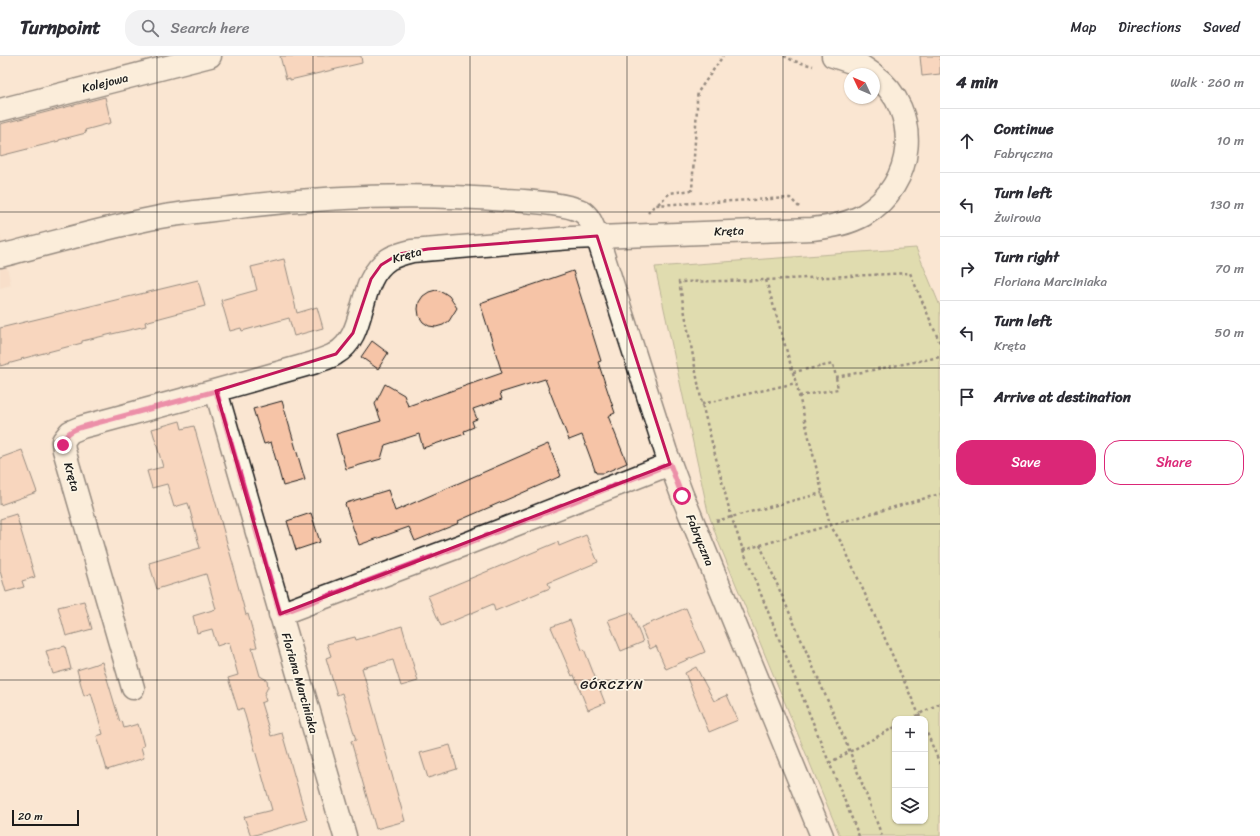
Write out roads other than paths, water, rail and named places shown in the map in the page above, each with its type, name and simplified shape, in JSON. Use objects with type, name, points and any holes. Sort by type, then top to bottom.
[{"type":"street","name":"Kolejowa","points":[[0,110],[210,56]]},
{"type":"street","name":"Kręta","points":[[833,56],[865,68]]},
{"type":"street","name":"Kręta","points":[[133,688],[64,450],[63,441],[70,432],[82,427],[303,366],[336,354],[343,348],[353,333],[371,278],[381,265],[390,258],[399,254],[428,249],[598,236],[824,228],[851,222],[866,214],[888,195],[897,182],[906,159],[907,150],[905,124],[902,113],[898,103],[880,80]]},
{"type":"street","name":"Fabryczna","points":[[0,256],[132,223],[185,213],[282,202],[357,197],[465,197],[557,205],[581,211],[586,214],[598,236],[670,464],[698,536],[822,836]]},
{"type":"street","name":"Floriana Marciniaka","points":[[216,391],[345,836]]},
{"type":"street","points":[[280,614],[471,542],[670,464]]},
{"type":"district","name":"GÓRCZYN","points":[[612,684]]}]
